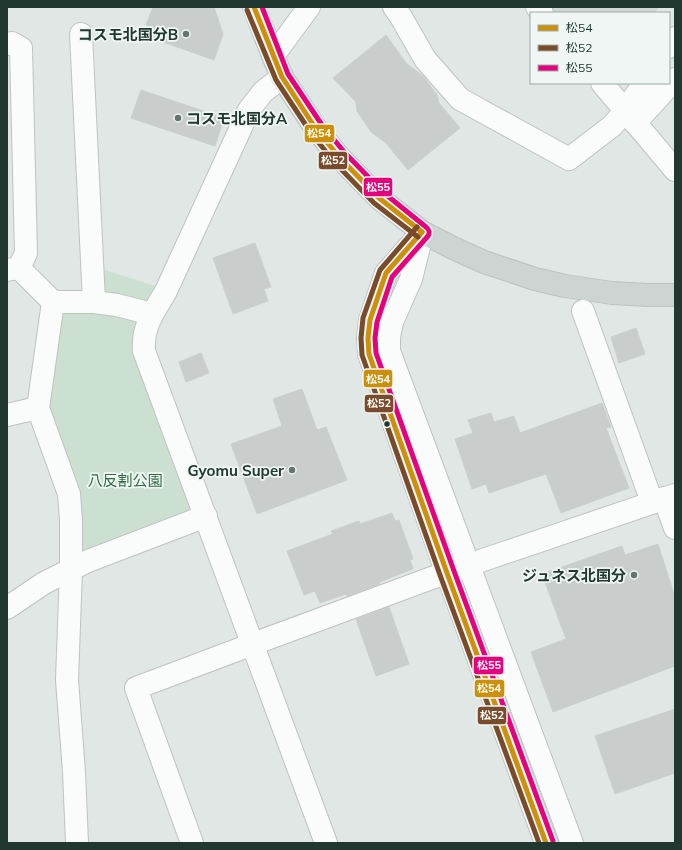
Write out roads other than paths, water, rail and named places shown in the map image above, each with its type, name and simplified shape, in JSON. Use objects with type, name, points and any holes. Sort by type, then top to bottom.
[{"type":"main road","points":[[254,7],[282,77],[316,129],[340,158],[379,198],[422,232],[484,262],[535,279],[565,286],[612,293],[675,296]]},
{"type":"street","points":[[273,56],[309,7]]},
{"type":"street","points":[[394,7],[425,59],[460,99],[570,159],[612,126],[630,117],[669,84]]},
{"type":"street","points":[[81,34],[94,302]]},
{"type":"street","points":[[7,44],[12,43],[21,48],[15,156],[26,253],[13,269],[53,302],[94,302],[117,305],[152,314]]},
{"type":"street","points":[[282,77],[263,92],[249,110],[166,291],[152,314],[143,340],[144,351],[326,843]]},
{"type":"street","points":[[603,84],[675,170]]},
{"type":"street","points":[[630,117],[644,84]]},
{"type":"street","points":[[422,232],[411,279],[392,322],[389,337],[389,351],[572,843]]},
{"type":"street","points":[[422,232],[386,273],[370,320],[368,338],[369,354],[546,843]]},
{"type":"street","points":[[53,302],[38,408],[69,494],[71,520],[71,569],[67,680],[74,772],[77,843]]},
{"type":"street","points":[[583,311],[664,498],[675,528]]},
{"type":"street","points":[[7,415],[38,408]]},
{"type":"street","points":[[192,843],[136,688],[469,565],[664,498]]},
{"type":"street","points":[[7,608],[44,583],[88,561],[206,516]]},
{"type":"place","name":"コスモ北国分B","points":[[186,34]]},
{"type":"place","name":"コスモ北国分A","points":[[178,118]]},
{"type":"place","name":"Gyomu Super","points":[[292,470]]},
{"type":"place","name":"ジュネス北国分","points":[[634,575]]},
{"type":"park label","name":"八反割公園","points":[[125,480]]}]
